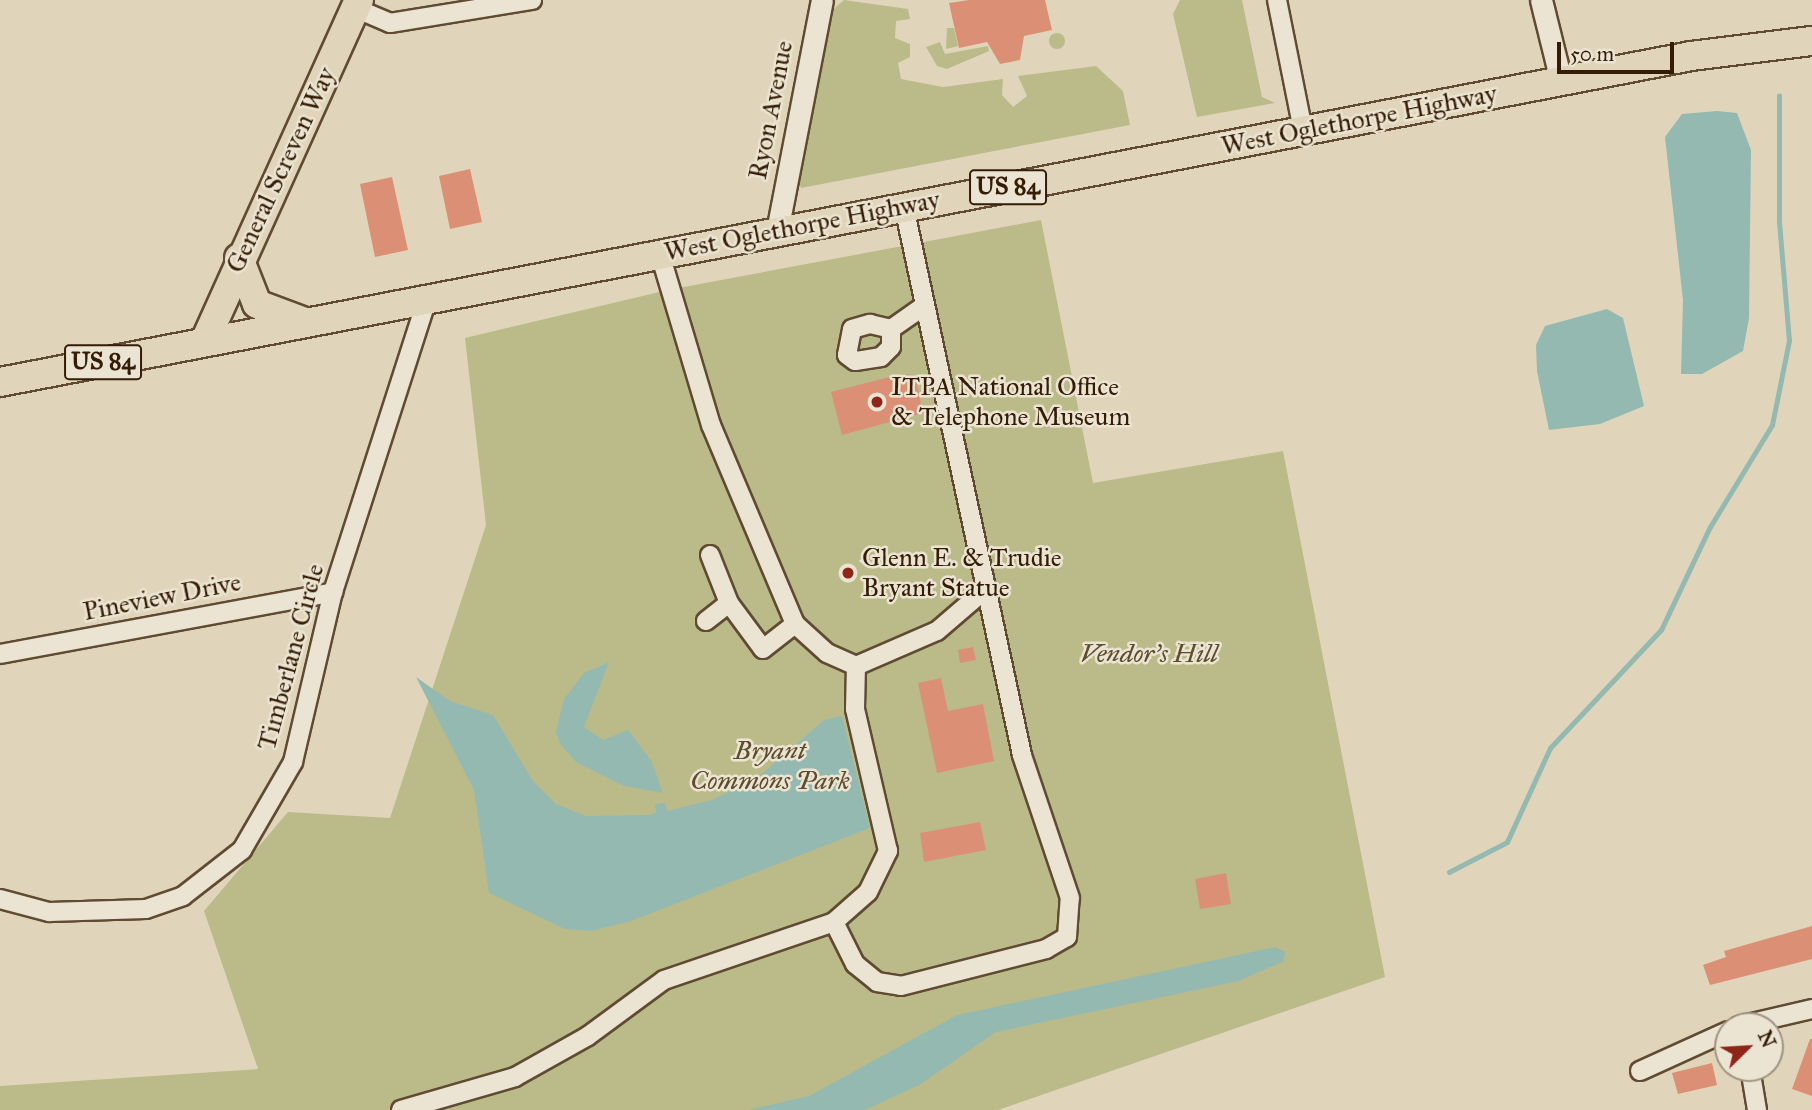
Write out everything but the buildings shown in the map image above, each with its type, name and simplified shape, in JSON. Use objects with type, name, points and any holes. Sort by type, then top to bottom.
[{"type":"main road","name":"General Screven Way","points":[[205,341],[239,258],[357,4]]},
{"type":"main road","name":"West Oglethorpe Highway","points":[[0,382],[1561,81],[1812,41]]},
{"type":"main road","points":[[239,258],[257,304],[304,322]]},
{"type":"street","points":[[357,4],[390,23],[532,0]]},
{"type":"street","name":"Ryon Avenue","points":[[777,231],[822,0]]},
{"type":"street","points":[[1277,0],[1303,130]]},
{"type":"street","points":[[1541,0],[1561,81]]},
{"type":"street","points":[[834,922],[855,964],[877,982],[901,986],[1046,949],[1068,937],[1070,898],[1022,755],[923,307],[904,207]]},
{"type":"street","points":[[660,254],[711,425],[795,624],[827,653],[856,666],[937,631],[987,589]]},
{"type":"street","name":"Timberlane Circle","points":[[0,899],[48,912],[146,909],[214,877],[242,850],[293,762],[333,592],[427,299]]},
{"type":"street","points":[[891,329],[923,307]]},
{"type":"street","points":[[710,555],[729,603],[763,649],[795,624]]},
{"type":"street","name":"Pineview Drive","points":[[0,654],[333,592]]},
{"type":"street","points":[[706,621],[729,603]]},
{"type":"street","points":[[401,1110],[515,1077],[588,1036],[664,980],[834,922],[868,892],[888,851],[855,709],[856,666]]},
{"type":"street","points":[[1784,1016],[1812,1009]]},
{"type":"street","points":[[1640,1071],[1714,1038]]},
{"type":"street","points":[[1752,1082],[1757,1110]]},
{"type":"green space","points":[[844,0],[908,9],[910,19],[896,21],[895,38],[910,44],[910,57],[898,63],[901,79],[943,87],[1003,79],[1002,95],[1013,107],[1027,96],[1018,76],[1096,66],[1123,91],[1130,125],[801,188],[795,174],[830,12]]},
{"type":"green space","points":[[1180,0],[1242,0],[1262,97],[1275,103],[1197,117],[1173,14]]},
{"type":"green space","points":[[947,28],[954,28],[958,46],[946,49]]},
{"type":"green space","points":[[1057,33],[1063,35],[1063,47],[1057,49],[1051,47],[1049,41],[1051,35]]},
{"type":"green space","points":[[940,42],[945,54],[988,46],[989,51],[947,69],[937,66],[926,47]]},
{"type":"green space","name":"Bryant Commons Park","points":[[1041,220],[1093,483],[1283,451],[1385,977],[998,1110],[0,1110],[0,1086],[258,1069],[204,911],[288,812],[390,818],[486,525],[465,338],[668,290]]},
{"type":"water","points":[[1717,111],[1737,113],[1751,150],[1749,318],[1743,351],[1702,374],[1681,374],[1683,300],[1665,137],[1682,114]]},
{"type":"water","points":[[1607,309],[1623,318],[1644,406],[1600,424],[1549,430],[1537,371],[1536,345],[1545,326]]},
{"type":"water","points":[[609,662],[584,727],[603,740],[628,730],[652,762],[663,793],[624,786],[576,762],[560,744],[556,732],[564,699],[584,673]]},
{"type":"water","points":[[416,677],[450,701],[493,715],[533,781],[556,804],[586,816],[648,815],[656,813],[655,804],[665,803],[667,811],[712,800],[756,779],[824,720],[842,716],[870,828],[631,921],[591,931],[565,929],[489,893],[474,790]]},
{"type":"water","points":[[1275,947],[1285,952],[1284,961],[1239,981],[996,1032],[921,1084],[865,1110],[748,1110],[809,1096],[957,1015]]},
{"type":"waterway","points":[[1449,872],[1507,842],[1550,748],[1661,630],[1710,527],[1772,425],[1789,341],[1779,221],[1779,96]]},
{"type":"place","name":"ITPA National Office & Telephone Museum","points":[[877,402]]},
{"type":"place","name":"Glenn E. & Trudie Bryant Statue","points":[[848,573]]},
{"type":"park label","name":"Vendor's Hill","points":[[1149,654]]}]
